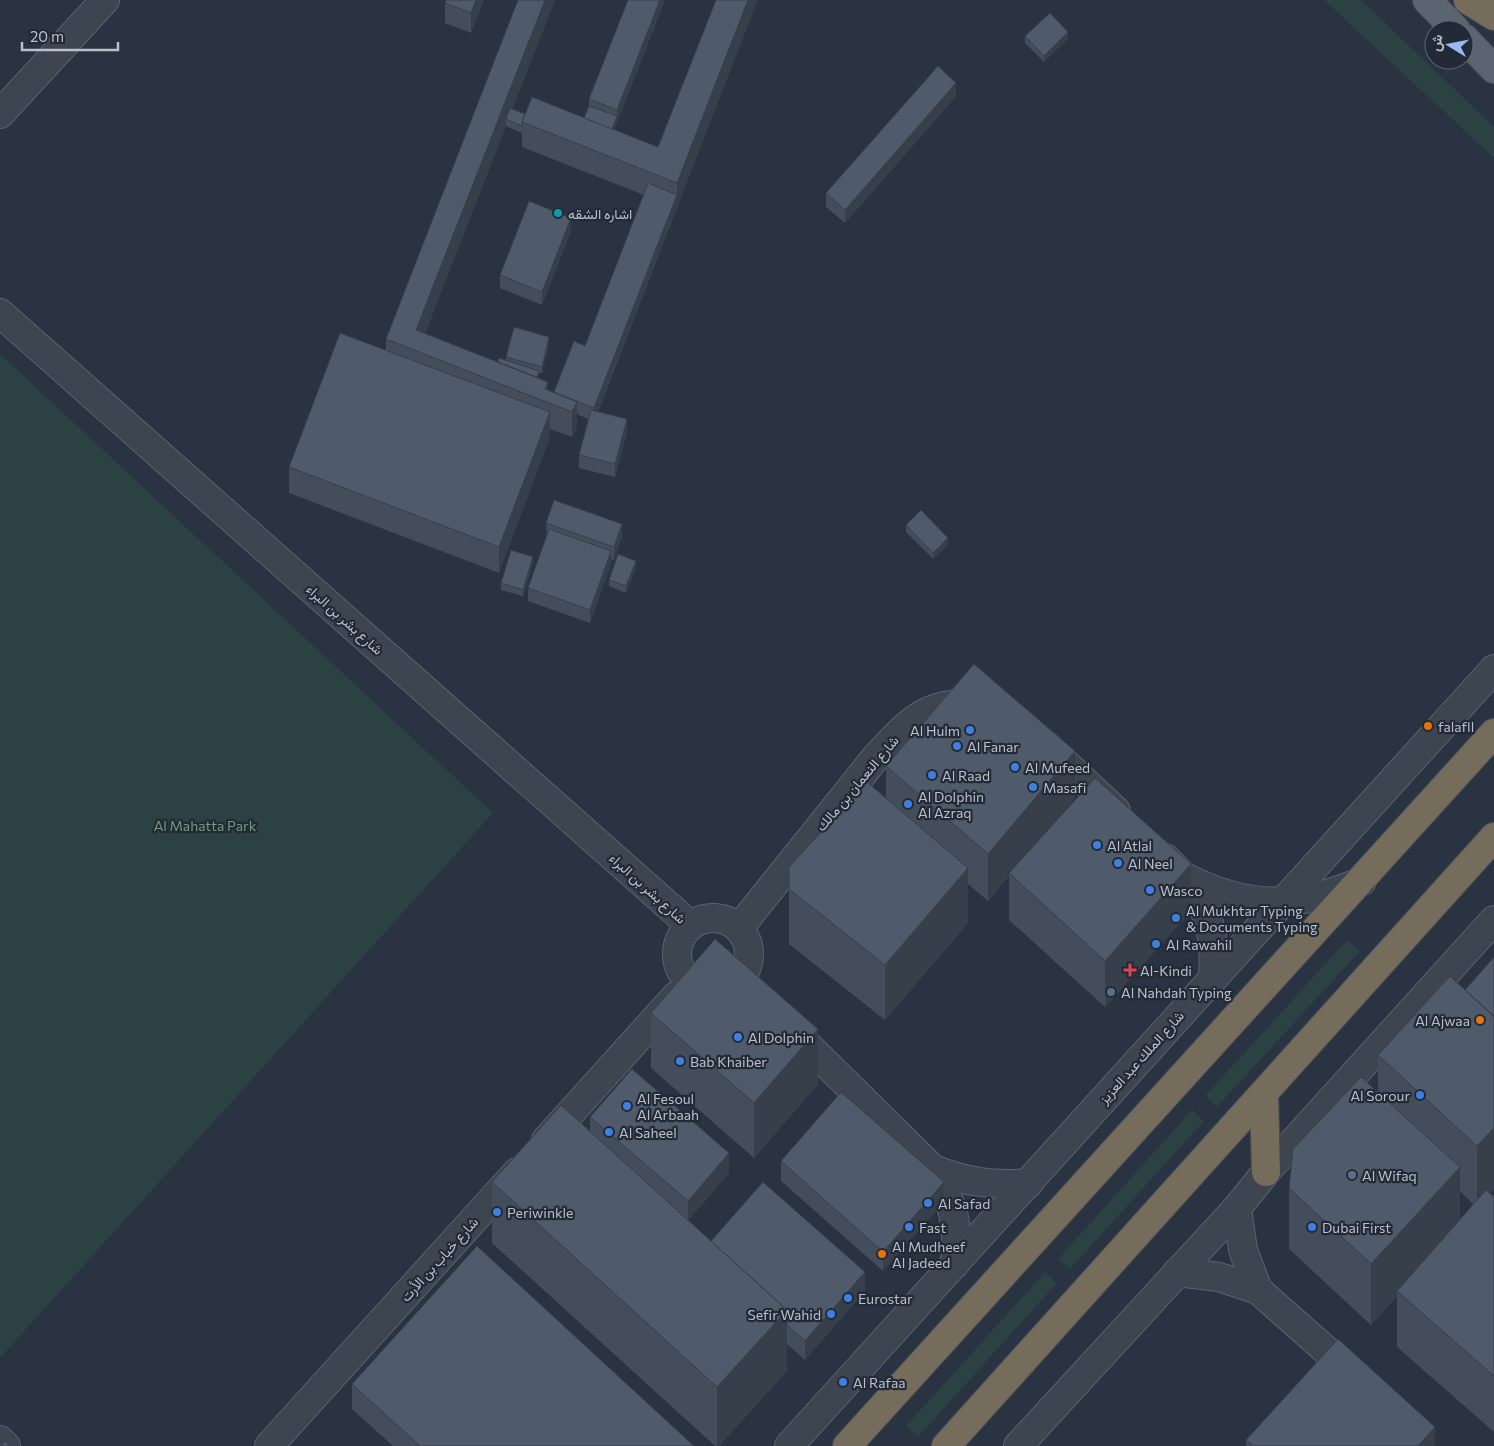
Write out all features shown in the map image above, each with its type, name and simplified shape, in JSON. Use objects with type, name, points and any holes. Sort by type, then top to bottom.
[{"type":"highway","points":[[1468,0],[1494,16]]},
{"type":"highway","points":[[847,1446],[1362,881],[1494,733]]},
{"type":"highway","points":[[946,1446],[1264,1095],[1494,837]]},
{"type":"highway","points":[[1264,1095],[1266,1172]]},
{"type":"main road","points":[[1427,0],[1446,20]]},
{"type":"main road","points":[[1474,48],[1494,69]]},
{"type":"street","points":[[0,114],[105,0]]},
{"type":"street","name":"شارع بشر بن البراء","points":[[0,313],[690,926]]},
{"type":"street","name":"شارع الملك عبد العزيز","points":[[789,1446],[1029,1184],[1213,976],[1282,903],[1494,668]]},
{"type":"street","name":"شارع النعمان بن مالك","points":[[739,928],[876,757],[899,732],[925,711],[955,703],[986,704],[1000,710]]},
{"type":"street","points":[[1026,726],[1185,877],[1207,913],[1215,955],[1213,976]]},
{"type":"street","points":[[1185,877],[1208,889],[1232,897],[1282,903],[1310,899],[1337,892],[1362,881]]},
{"type":"street","points":[[715,918],[728,920],[739,928],[749,948],[749,958],[740,978],[728,987],[715,990],[701,989],[689,982],[681,972],[677,960],[677,947],[681,935],[701,919],[715,918]]},
{"type":"street","points":[[1018,1446],[1237,1208],[1266,1172],[1494,920]]},
{"type":"street","points":[[740,978],[933,1169],[946,1190],[955,1214],[957,1239],[954,1264]]},
{"type":"street","name":"شارع خباب بن الأرت","points":[[268,1446],[689,982]]},
{"type":"street","points":[[933,1169],[956,1178],[980,1183],[1029,1184]]},
{"type":"street","points":[[1237,1208],[1243,1250],[1258,1290]]},
{"type":"street","points":[[1177,1272],[1218,1277],[1258,1290],[1374,1394]]},
{"type":"street","points":[[0,1440],[6,1446]]},
{"type":"green space","points":[[1324,0],[1361,0],[1424,60],[1424,70],[1434,70],[1494,127],[1494,158]]},
{"type":"green space","name":"Al Mahatta Park","points":[[0,354],[493,813],[0,1358]]},
{"type":"green space","points":[[1347,940],[1360,951],[1217,1107],[1205,1096]]},
{"type":"green space","points":[[1192,1110],[1204,1121],[1070,1269],[1058,1259]]},
{"type":"green space","points":[[1045,1272],[1057,1283],[918,1437],[906,1426]]},
{"type":"building","points":[[446,0],[476,0],[471,13],[445,3]]},
{"type":"building","points":[[518,0],[545,0],[416,330],[548,382],[545,389],[577,402],[572,412],[386,339]]},
{"type":"building","points":[[628,0],[660,0],[617,110],[589,99]]},
{"type":"building","points":[[716,0],[748,0],[677,183],[522,122],[532,97],[658,147]]},
{"type":"building","points":[[1050,13],[1068,32],[1044,56],[1025,36]]},
{"type":"building","points":[[938,66],[956,83],[845,210],[826,193]]},
{"type":"building","points":[[589,106],[617,116],[612,129],[584,118]]},
{"type":"building","points":[[510,108],[525,114],[522,126],[506,119]]},
{"type":"building","points":[[648,183],[677,195],[594,408],[554,392],[574,341],[585,346]]},
{"type":"building","points":[[529,201],[571,218],[542,292],[500,275]]},
{"type":"building","points":[[514,327],[549,337],[542,367],[506,357]]},
{"type":"building","points":[[340,333],[550,412],[499,547],[289,467]]},
{"type":"building","points":[[499,358],[539,371],[537,377],[498,362]]},
{"type":"building","points":[[591,410],[627,419],[615,464],[579,455]]},
{"type":"building","points":[[554,500],[622,524],[614,547],[546,523]]},
{"type":"building","points":[[921,510],[948,538],[933,553],[906,525]]},
{"type":"building","points":[[549,529],[611,551],[590,610],[528,588]]},
{"type":"building","points":[[511,550],[533,557],[523,590],[501,583]]},
{"type":"building","points":[[618,554],[636,561],[626,586],[609,580]]},
{"type":"building","points":[[974,664],[1075,751],[988,854],[886,766]]},
{"type":"building","points":[[1095,778],[1191,864],[1105,961],[1009,873]]},
{"type":"building","points":[[867,782],[968,868],[885,965],[789,889],[789,867]]},
{"type":"building","points":[[715,939],[818,1029],[754,1103],[651,1013]]},
{"type":"building","points":[[1494,957],[1494,1016],[1465,990]]},
{"type":"building","points":[[1450,976],[1494,1017],[1494,1128],[1477,1146],[1378,1055]]},
{"type":"building","points":[[632,1069],[729,1153],[688,1201],[590,1117]]},
{"type":"building","points":[[1361,1077],[1460,1167],[1371,1264],[1289,1188],[1293,1149]]},
{"type":"building","points":[[841,1092],[944,1182],[883,1252],[781,1161]]},
{"type":"building","points":[[561,1105],[787,1310],[717,1387],[492,1182]]},
{"type":"building","points":[[763,1182],[865,1272],[805,1341],[787,1325],[787,1310],[711,1241]]},
{"type":"building","points":[[1486,1190],[1494,1197],[1494,1376],[1397,1291]]},
{"type":"building","points":[[477,1246],[694,1446],[420,1446],[352,1384]]},
{"type":"building","points":[[1338,1339],[1435,1427],[1418,1446],[1253,1446],[1246,1440]]},
{"type":"building","points":[[5,1441],[10,1446],[1,1446]]},
{"type":"place","name":"اشاره الشقه","points":[[558,213]]},
{"type":"place","name":"falafll","points":[[1428,726]]},
{"type":"place","name":"Al Hulm","points":[[970,730]]},
{"type":"place","name":"Al Fanar","points":[[957,746]]},
{"type":"place","name":"Al Mufeed","points":[[1015,767]]},
{"type":"place","name":"Al Raad","points":[[932,775]]},
{"type":"place","name":"Masafi","points":[[1033,787]]},
{"type":"place","name":"Al Dolphin Al Azraq","points":[[908,804]]},
{"type":"place","name":"Al Atlal","points":[[1097,845]]},
{"type":"place","name":"Al Neel","points":[[1118,863]]},
{"type":"place","name":"Wasco","points":[[1150,890]]},
{"type":"place","name":"Al Mukhtar Typing & Documents Typing","points":[[1176,918]]},
{"type":"place","name":"Al Rawahil","points":[[1156,944]]},
{"type":"place","name":"Al-Kindi","points":[[1130,970]]},
{"type":"place","name":"Al Nahdah Typing","points":[[1111,992]]},
{"type":"place","name":"Al Ajwaa","points":[[1480,1020]]},
{"type":"place","name":"Al Dolphin","points":[[738,1037]]},
{"type":"place","name":"Bab Khaiber","points":[[680,1061]]},
{"type":"place","name":"Al Sorour","points":[[1420,1095]]},
{"type":"place","name":"Al Fesoul Al Arbaah","points":[[627,1106]]},
{"type":"place","name":"Al Saheel","points":[[609,1132]]},
{"type":"place","name":"Al Wifaq","points":[[1352,1175]]},
{"type":"place","name":"Al Safad","points":[[928,1203]]},
{"type":"place","name":"Periwinkle","points":[[497,1212]]},
{"type":"place","name":"Fast","points":[[909,1227]]},
{"type":"place","name":"Dubai First","points":[[1312,1227]]},
{"type":"place","name":"Al Mudheef Al Jadeed","points":[[882,1254]]},
{"type":"place","name":"Eurostar","points":[[848,1298]]},
{"type":"place","name":"Sefir Wahid","points":[[831,1314]]},
{"type":"place","name":"Al Rafaa","points":[[843,1382]]}]
